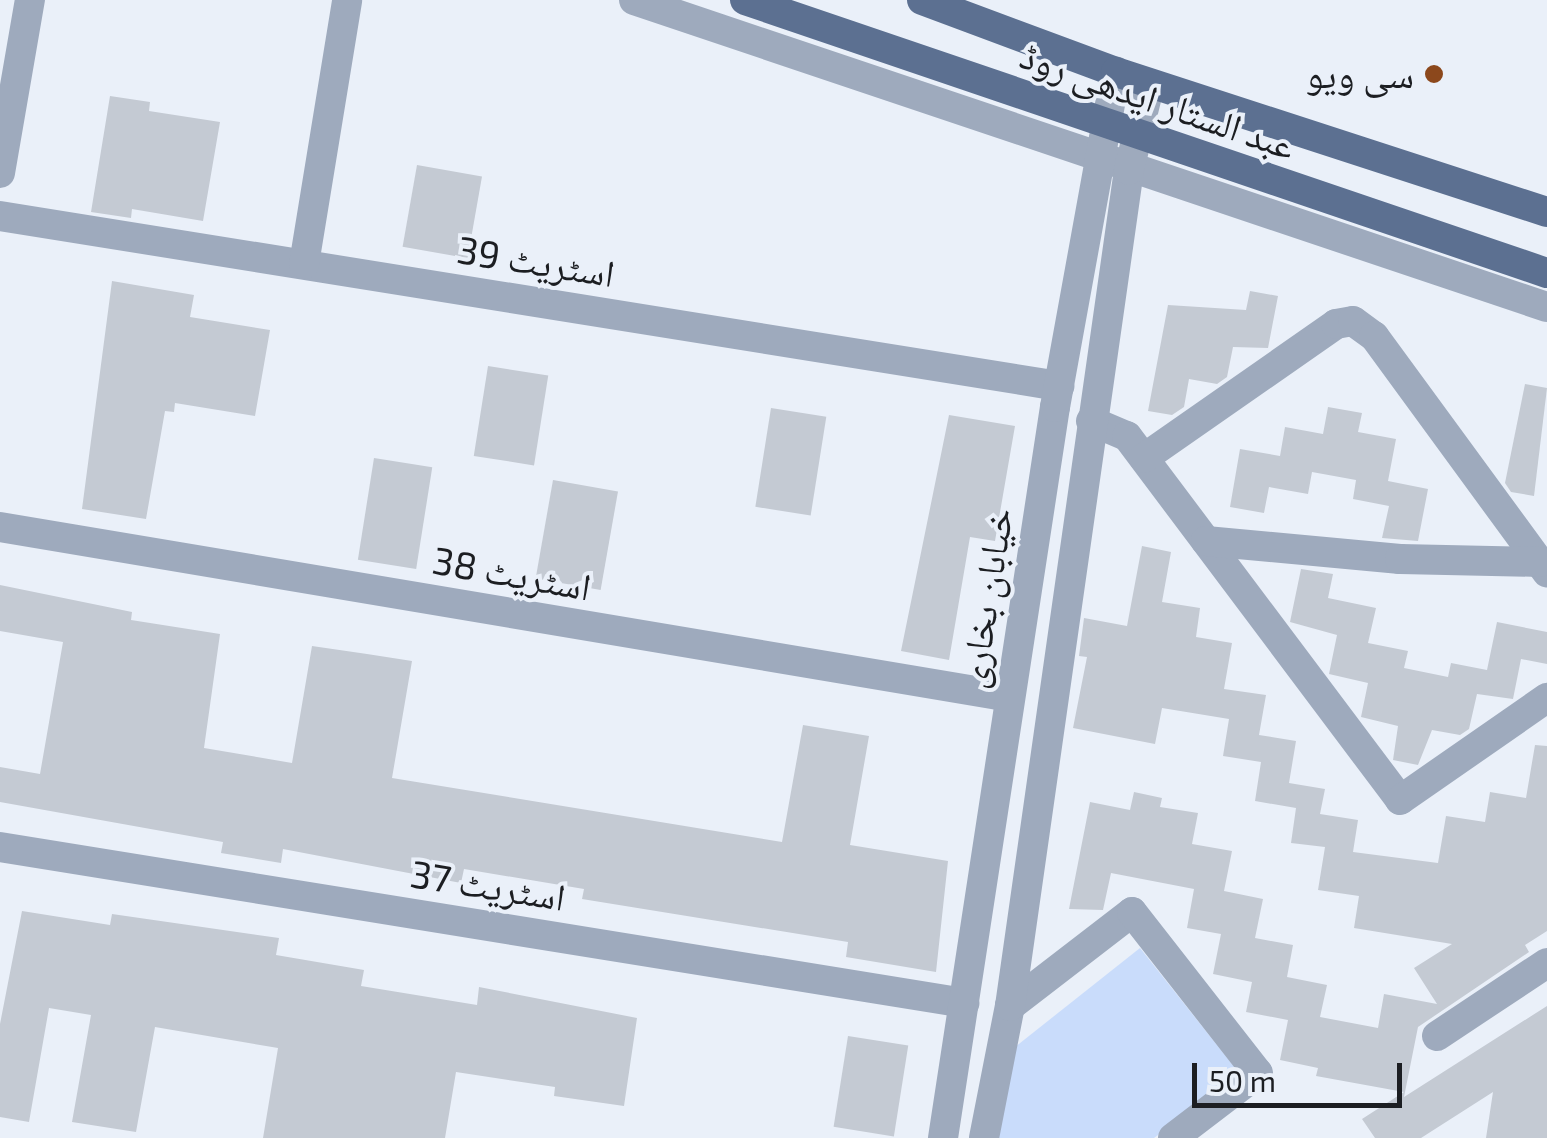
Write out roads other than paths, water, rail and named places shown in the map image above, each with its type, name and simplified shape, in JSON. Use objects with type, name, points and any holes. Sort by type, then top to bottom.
[{"type":"main road","name":"عبد الستار ایدھی روڈ","points":[[745,0],[1547,273]]},
{"type":"main road","points":[[922,0],[1116,72],[1547,212]]},
{"type":"street","points":[[0,173],[30,0]]},
{"type":"street","points":[[304,264],[347,0]]},
{"type":"street","points":[[634,0],[1129,170],[1547,307]]},
{"type":"street","name":"خیابان بخاری","points":[[943,1138],[1059,386],[1097,158],[1116,72]]},
{"type":"street","name":"خیابان بخاری","points":[[984,1138],[1010,1006],[1090,421],[1129,170],[1150,83]]},
{"type":"street","name":"اسٹریٹ 39","points":[[0,216],[1059,386]]},
{"type":"street","points":[[1144,458],[1336,324],[1353,321],[1374,336],[1543,567]]},
{"type":"street","points":[[1090,421],[1127,436],[1400,800],[1547,698]]},
{"type":"street","name":"اسٹریٹ 38","points":[[0,527],[1010,697]]},
{"type":"street","points":[[1206,541],[1400,559],[1543,567]]},
{"type":"street","name":"اسٹریٹ 37","points":[[0,846],[964,1003]]},
{"type":"street","points":[[1010,1006],[1132,912],[1258,1072],[1173,1138]]},
{"type":"street","points":[[1438,1036],[1547,963]]},
{"type":"place","name":"سی ویو","points":[[1434,74]]}]
